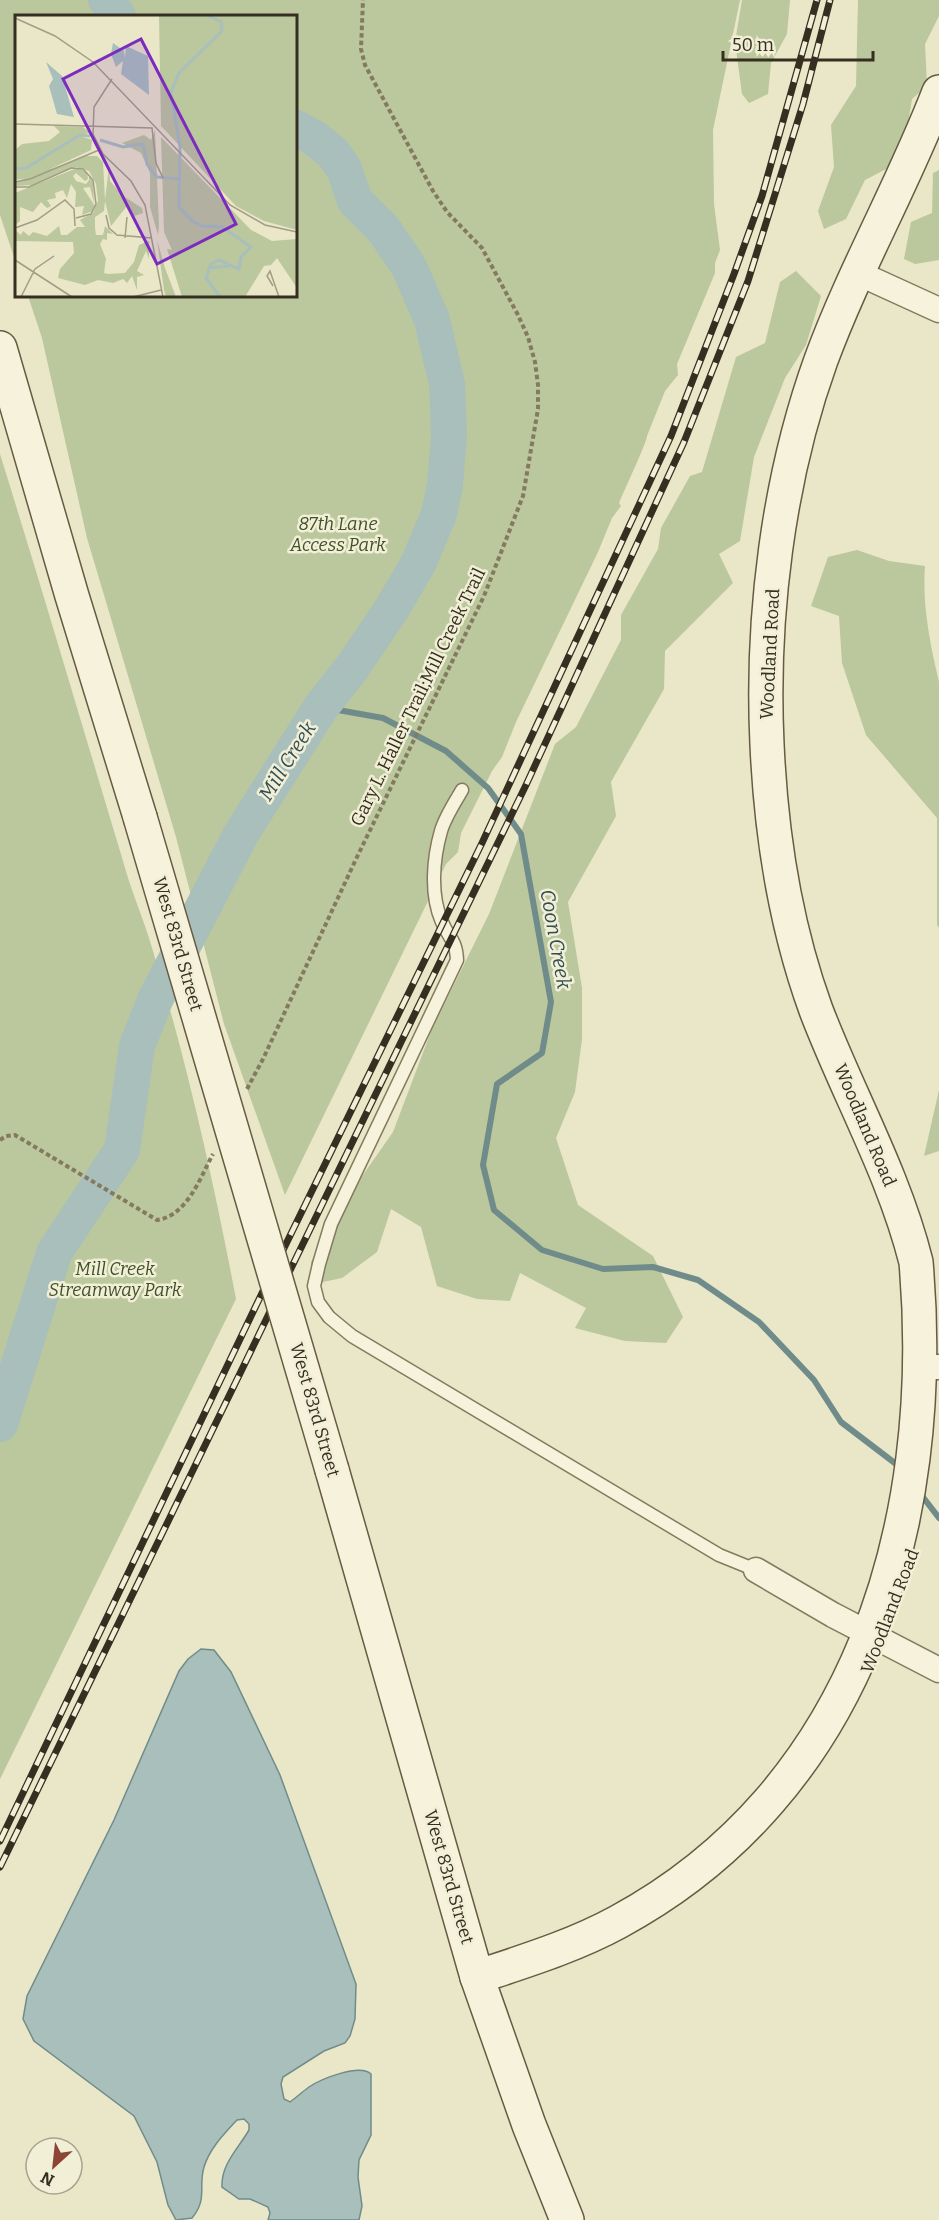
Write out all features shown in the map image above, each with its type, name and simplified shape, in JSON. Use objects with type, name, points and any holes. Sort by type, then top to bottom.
[{"type":"main road","name":"Woodland Road","points":[[477,1977],[556,1950],[607,1928],[660,1897],[711,1861],[766,1811],[802,1773],[845,1712],[883,1641],[911,1564],[927,1491],[936,1367],[909,1236],[892,1188],[824,1028],[801,964],[778,857],[768,770],[766,682],[774,568],[784,504],[799,434],[813,384],[858,273],[905,173],[939,92]]},
{"type":"main road","name":"West 83rd Street","points":[[0,348],[332,1470],[477,1977],[529,2125],[567,2220]]},
{"type":"street","points":[[858,273],[939,310]]},
{"type":"street","points":[[756,1570],[939,1670]]},
{"type":"lane","points":[[462,790],[441,830],[435,867],[434,894],[442,923],[456,946],[458,960],[331,1224],[314,1286],[318,1302],[329,1317],[352,1336],[719,1555],[756,1570]]},
{"type":"path","name":"Gary L. Haller Trail;Mill Creek Trail","points":[[247,1090],[484,596],[524,496],[538,410],[535,362],[528,337],[482,248],[447,212],[433,191],[365,65],[361,49],[363,0]]},
{"type":"path","points":[[0,1140],[6,1136],[15,1135],[157,1220],[167,1219],[177,1213],[192,1192],[214,1151]]},
{"type":"green space","name":"87th Lane Access Park","points":[[0,0],[740,0],[713,130],[714,204],[720,250],[715,263],[715,273],[677,364],[678,375],[665,391],[619,503],[621,506],[612,518],[598,552],[516,722],[502,757],[492,771],[461,833],[458,852],[446,864],[285,1195],[224,1024],[176,837],[87,538],[42,338],[28,297],[297,297],[297,15],[15,15],[15,260],[0,215]]},
{"type":"green space","points":[[742,0],[790,0],[787,34],[771,63],[768,94],[749,103],[742,94],[735,42]]},
{"type":"green space","points":[[858,0],[939,0],[939,16],[925,44],[927,86],[912,99],[907,130],[888,168],[865,180],[846,219],[824,229],[818,211],[834,167],[831,125],[856,86]]},
{"type":"green space","points":[[939,170],[939,260],[915,264],[904,259],[911,222],[932,213],[933,173]]},
{"type":"green space","points":[[796,271],[821,296],[806,345],[785,378],[754,457],[740,541],[719,554],[733,583],[665,651],[664,689],[611,782],[616,816],[568,902],[582,988],[582,1039],[575,1092],[556,1138],[578,1205],[653,1256],[683,1317],[666,1343],[625,1341],[575,1328],[586,1308],[520,1273],[510,1301],[477,1299],[437,1286],[421,1227],[391,1209],[377,1252],[342,1278],[313,1284],[311,1262],[356,1185],[393,1132],[432,1029],[489,914],[555,744],[576,727],[621,640],[621,615],[658,549],[661,528],[690,476],[702,472],[736,357],[765,343],[780,282]]},
{"type":"green space","name":"Mill Creek Streamway Park","points":[[0,454],[175,1028],[208,1163],[236,1299],[0,1779]]},
{"type":"green space","points":[[857,550],[889,561],[925,566],[926,610],[939,682],[939,928],[937,925],[937,818],[866,735],[842,663],[839,616],[811,606],[828,557]]},
{"type":"green space","points":[[939,1090],[939,1151],[924,1156]]},
{"type":"water","points":[[201,1649],[214,1650],[231,1672],[280,1775],[356,1984],[355,2019],[350,2036],[345,2043],[324,2051],[283,2077],[281,2084],[284,2099],[290,2102],[309,2087],[331,2076],[358,2070],[371,2074],[371,2135],[359,2160],[358,2177],[362,2206],[359,2220],[268,2220],[270,2213],[268,2207],[250,2199],[239,2199],[222,2187],[227,2164],[249,2130],[249,2124],[244,2119],[237,2120],[210,2154],[202,2174],[201,2199],[197,2211],[192,2218],[176,2220],[168,2205],[157,2162],[134,2116],[34,2041],[23,2019],[27,1996],[114,1820],[179,1671],[188,1659]]},
{"type":"waterway","name":"Mill Creek","points":[[106,0],[117,15]]},
{"type":"waterway","name":"Mill Creek","points":[[0,1424],[54,1253],[122,1150],[137,1046],[155,1000],[241,834],[321,707],[351,669],[391,610],[418,564],[439,514],[445,485],[449,436],[447,384],[432,320],[409,267],[384,230],[355,201],[344,169],[333,153],[297,129]]},
{"type":"waterway","name":"Coon Creek","points":[[321,707],[383,718],[446,751],[488,788],[521,834],[551,1002],[542,1053],[497,1084],[483,1165],[494,1210],[542,1250],[603,1269],[653,1267],[698,1280],[759,1322],[814,1380],[841,1422],[900,1467]]},
{"type":"waterway","name":"Coon Creek","points":[[919,1492],[939,1518]]},
{"type":"railway","points":[[0,1841],[264,1289],[482,843],[671,436],[762,196],[817,0]]},
{"type":"railway","points":[[0,1867],[526,785],[684,442],[748,281],[803,104],[830,0]]}]
